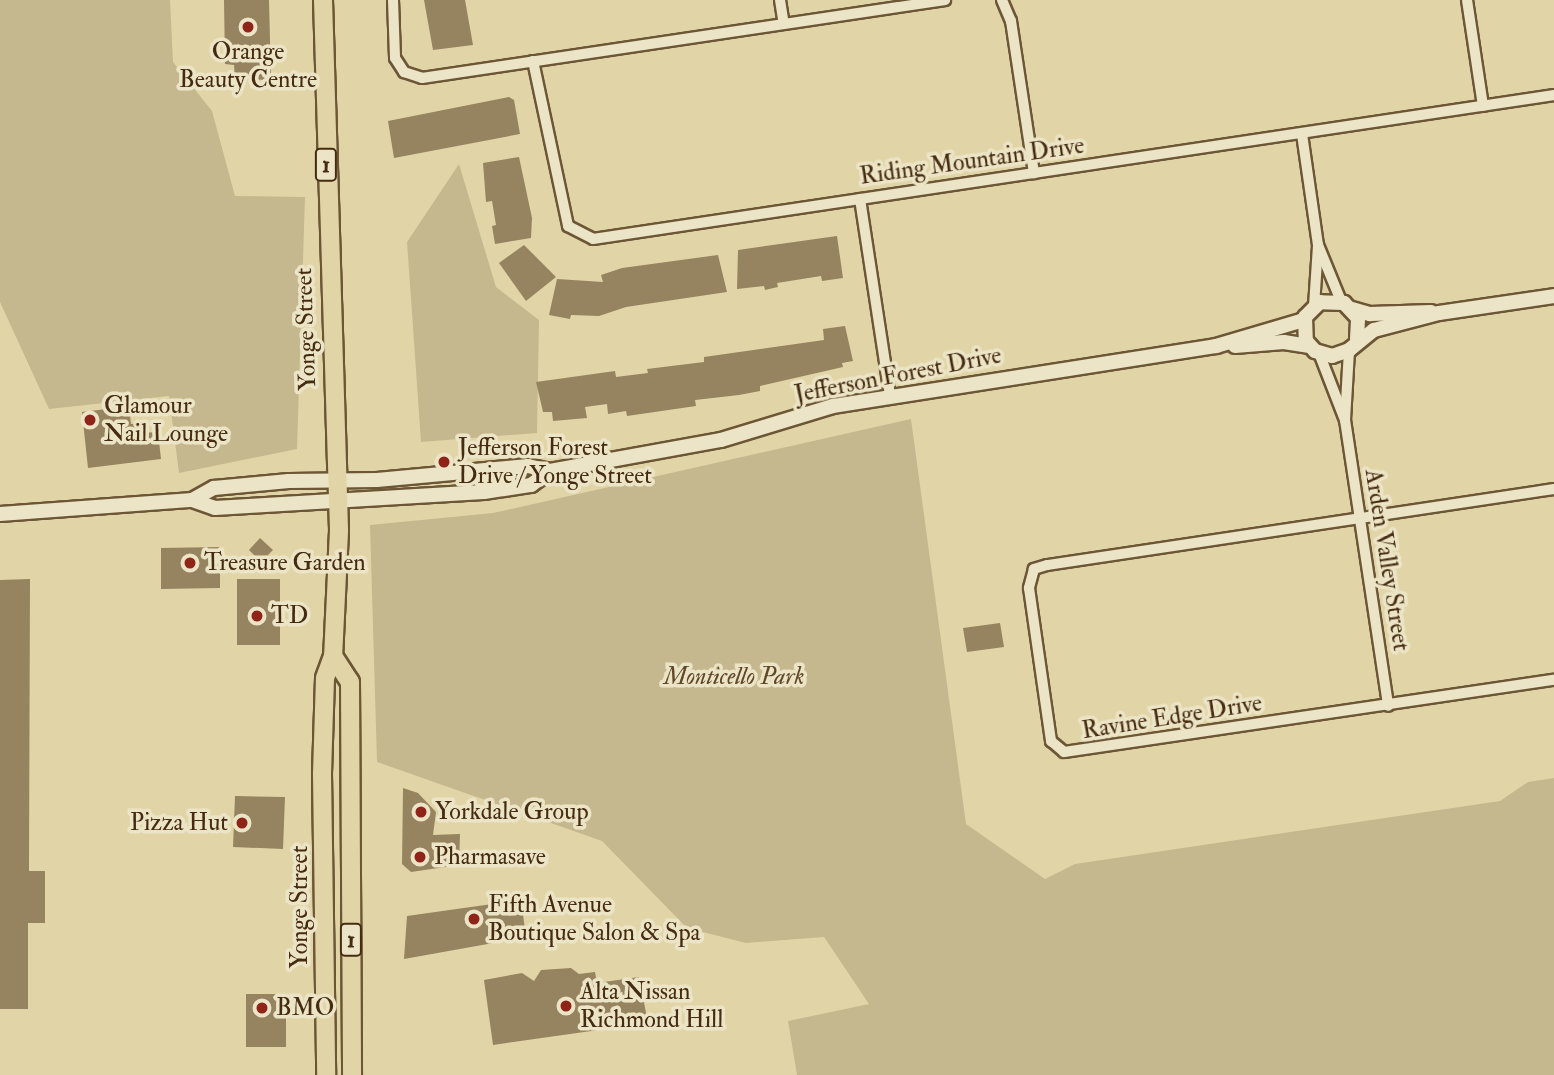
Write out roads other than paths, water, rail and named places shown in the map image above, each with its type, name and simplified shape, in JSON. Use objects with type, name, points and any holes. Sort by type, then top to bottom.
[{"type":"main road","name":"Yonge Street","points":[[323,0],[331,378],[338,480],[334,656],[325,678],[322,774],[326,1075]]},
{"type":"main road","name":"Yonge Street","points":[[334,656],[350,682],[352,1067]]},
{"type":"street","points":[[393,0],[395,58],[398,67],[412,76],[533,61],[945,0]]},
{"type":"street","points":[[780,0],[783,24]]},
{"type":"street","points":[[1002,0],[1011,22],[1034,173]]},
{"type":"street","points":[[1467,0],[1483,106]]},
{"type":"street","name":"Riding Mountain Drive","points":[[533,61],[568,226],[582,238],[1554,95]]},
{"type":"street","points":[[1302,134],[1318,245],[1314,306]]},
{"type":"street","points":[[860,199],[890,395]]},
{"type":"street","points":[[1318,245],[1359,325],[1353,344]]},
{"type":"street","points":[[1439,313],[1353,344],[1332,356],[1314,350],[1304,334],[1304,320],[1314,306],[1327,300],[1370,314],[1439,313],[1554,296]]},
{"type":"street","name":"Jefferson Forest Drive","points":[[1216,346],[1304,320]]},
{"type":"street","name":"Jefferson Forest Drive","points":[[192,500],[215,488],[528,466],[550,471],[720,440],[890,395],[1216,346],[1284,342],[1314,350]]},
{"type":"street","name":"Arden Valley Street","points":[[1353,344],[1345,420],[1388,706]]},
{"type":"street","name":"Arden Valley Street","points":[[1314,350],[1345,420]]},
{"type":"street","name":"Jefferson Forest Drive","points":[[192,500],[215,508],[484,492],[531,485],[550,471]]},
{"type":"street","points":[[1360,519],[1554,489]]},
{"type":"street","points":[[0,514],[192,500]]},
{"type":"street","name":"Ravine Edge Drive","points":[[1360,519],[1034,569],[1029,588],[1051,741],[1056,749],[1075,753],[1554,680]]},
{"type":"place","name":"Orange Beauty Centre","points":[[248,27]]},
{"type":"place","name":"Glamour Nail Lounge","points":[[90,420]]},
{"type":"place","name":"Jefferson Forest Drive / Yonge Street","points":[[444,462]]},
{"type":"place","name":"Treasure Garden","points":[[190,563]]},
{"type":"place","name":"TD","points":[[257,616]]},
{"type":"place","name":"Yorkdale Group","points":[[421,812]]},
{"type":"place","name":"Pizza Hut","points":[[242,823]]},
{"type":"place","name":"Pharmasave","points":[[420,857]]},
{"type":"place","name":"Fifth Avenue Boutique Salon & Spa","points":[[474,919]]},
{"type":"place","name":"Alta Nissan Richmond Hill","points":[[566,1006]]},
{"type":"place","name":"BMO","points":[[262,1008]]},
{"type":"park label","name":"Monticello Park","points":[[734,677]]}]
